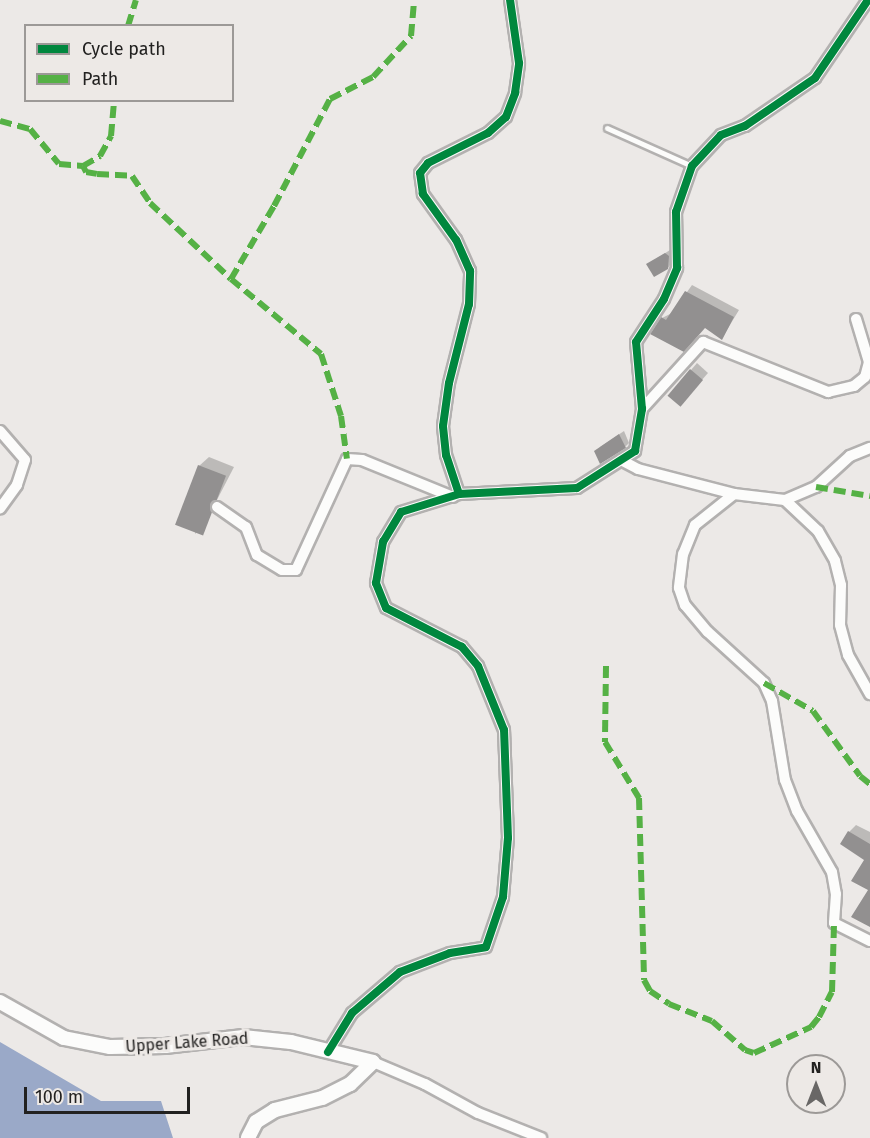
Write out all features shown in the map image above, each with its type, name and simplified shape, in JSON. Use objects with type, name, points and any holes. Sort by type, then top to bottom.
[{"type":"street","points":[[456,496],[446,455],[443,426],[449,383],[469,304],[470,271],[456,240],[423,194],[420,173],[428,163],[488,133],[506,117],[515,93],[519,63],[510,0]]},
{"type":"street","points":[[327,1052],[352,1013],[400,972],[450,953],[486,947],[504,897],[508,838],[504,730],[478,666],[462,647],[386,608],[376,583],[383,542],[401,512],[456,496],[577,488],[635,451],[642,409],[636,342],[664,299],[677,268],[676,212],[692,166],[721,135],[745,126],[815,78],[868,0]]},
{"type":"street","points":[[642,409],[703,342],[712,342],[756,366],[828,392],[854,386],[865,377],[869,362],[856,319]]},
{"type":"street","points":[[0,431],[25,460],[17,485],[0,508]]},
{"type":"street","points":[[621,460],[638,469],[734,494],[785,500],[816,487],[850,456],[870,448]]},
{"type":"street","points":[[217,507],[246,527],[257,555],[282,570],[296,570],[347,459],[362,460],[456,496]]},
{"type":"street","points":[[734,494],[695,525],[682,554],[679,588],[685,605],[708,632],[764,683],[772,701],[785,780],[797,811],[832,872],[836,894],[834,924],[870,941]]},
{"type":"street","points":[[785,500],[818,531],[835,561],[841,585],[840,625],[848,655],[870,694]]},
{"type":"street","name":"Upper Lake Road","points":[[0,1002],[64,1038],[110,1047],[165,1046],[243,1036],[291,1042],[373,1062]]},
{"type":"street","points":[[248,1138],[256,1122],[275,1110],[322,1098],[350,1084],[373,1062],[425,1084],[478,1113],[541,1138]]},
{"type":"lane","points":[[607,128],[692,166]]},
{"type":"water","points":[[0,1042],[101,1101],[161,1101],[173,1138],[0,1138]]},
{"type":"building","points":[[665,253],[669,256],[668,269],[654,277],[646,264]]},
{"type":"building","points":[[685,291],[734,317],[722,340],[705,328],[684,352],[650,334],[661,317],[666,320]]},
{"type":"building","points":[[690,369],[703,380],[681,407],[668,396]]},
{"type":"building","points":[[619,434],[626,448],[600,464],[594,451]]},
{"type":"building","points":[[198,465],[226,476],[203,536],[175,525]]},
{"type":"building","points":[[848,831],[870,844],[870,927],[851,917],[868,890],[851,881],[864,860],[840,844]]},
{"type":"marked path","points":[[129,24],[136,0]]},
{"type":"marked path","points":[[231,279],[274,206],[330,99],[373,77],[411,36],[414,0]]},
{"type":"marked path","points":[[0,121],[30,129],[59,164],[83,166],[100,156],[111,136],[114,102]]},
{"type":"marked path","points":[[83,166],[86,172],[132,176],[150,203],[231,279],[321,354],[341,416],[347,459]]},
{"type":"marked path","points":[[816,487],[870,496]]},
{"type":"marked path","points":[[606,666],[605,742],[639,798],[644,980],[650,991],[669,1004],[712,1021],[745,1050],[754,1053],[811,1027],[819,1017],[832,992],[834,923]]},
{"type":"marked path","points":[[764,683],[813,711],[860,776],[870,784]]},
{"type":"cycle path","points":[[459,494],[446,455],[443,426],[449,383],[469,304],[470,271],[456,240],[423,194],[420,173],[428,163],[488,133],[506,117],[515,93],[519,63],[510,0]]},
{"type":"cycle path","points":[[328,1052],[352,1013],[400,972],[450,953],[486,947],[503,897],[508,838],[504,730],[478,666],[462,647],[386,608],[376,583],[383,542],[401,512],[459,494],[577,488],[635,451],[642,409],[636,342],[664,299],[677,268],[676,212],[692,166],[721,135],[745,126],[815,78],[868,0]]}]
